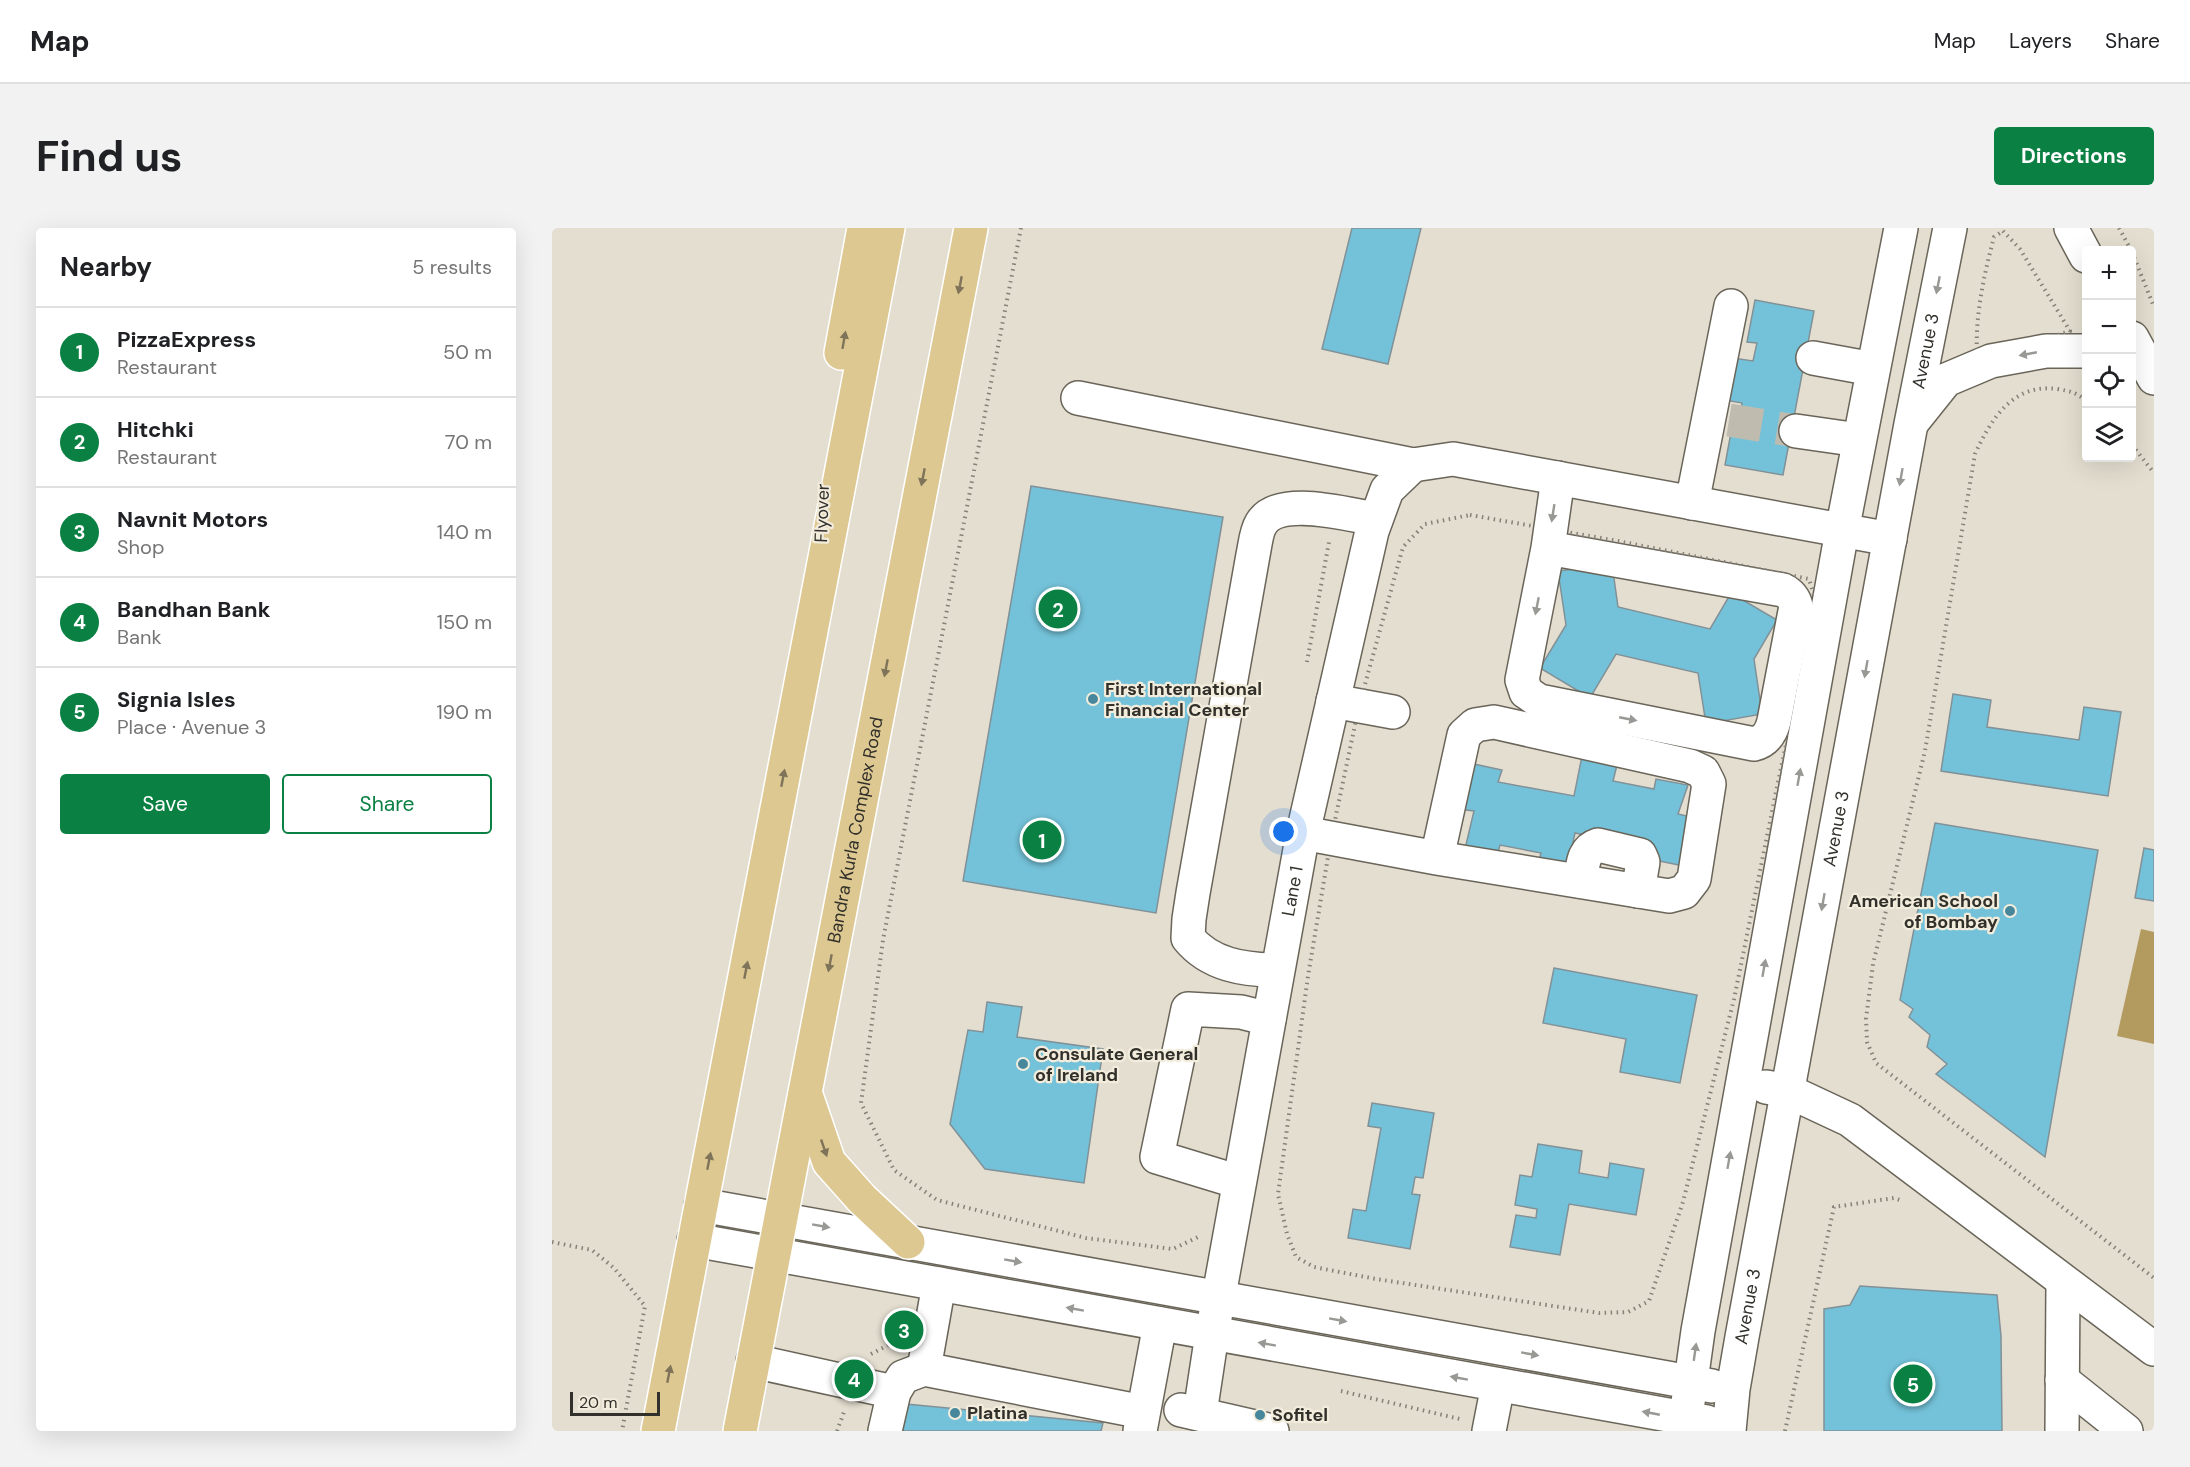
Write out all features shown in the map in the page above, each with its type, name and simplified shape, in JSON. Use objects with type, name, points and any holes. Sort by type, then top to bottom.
[{"type":"main road","name":"Flyover","points":[[819,588],[826,439],[864,228]]},
{"type":"main road","points":[[658,1431],[888,228]]},
{"type":"main road","name":"Bandra Kurla Complex Road","points":[[740,1431],[971,228]]},
{"type":"main road","points":[[805,1093],[829,1162],[862,1199],[908,1242]]},
{"type":"street","points":[[1558,478],[1522,680],[1526,692],[1539,701],[1754,744],[1791,723],[1842,531],[1901,228]]},
{"type":"street","name":"Avenue 3","points":[[1729,1428],[1733,1389],[1911,424],[1950,228]]},
{"type":"street","points":[[2071,228],[2082,249]]},
{"type":"street","points":[[1692,503],[1719,418],[1731,306]]},
{"type":"street","points":[[1911,424],[1946,380],[1992,361],[2046,351],[2082,351]]},
{"type":"street","points":[[1813,357],[1873,369]]},
{"type":"street","points":[[1078,398],[1413,465],[1453,459],[1890,538]]},
{"type":"street","points":[[1796,431],[1859,441]]},
{"type":"street","name":"Lane 1","points":[[1272,1431],[1191,1412],[1212,1334],[1277,970],[1317,836],[1346,704],[1372,531],[1387,490],[1413,465]]},
{"type":"street","points":[[1277,970],[1251,969],[1220,962],[1198,950],[1188,938],[1189,919],[1253,555],[1261,523],[1274,512],[1299,507],[1376,519]]},
{"type":"street","points":[[1549,538],[1784,590],[1794,599],[1796,606],[1791,723],[1744,1083],[1698,1330],[1685,1425]]},
{"type":"street","points":[[1346,704],[1393,712]]},
{"type":"street","points":[[1317,836],[1437,858],[1669,896],[1684,892],[1694,879],[1709,784],[1703,772],[1690,766],[1494,722],[1475,725],[1464,735],[1437,858]]},
{"type":"street","points":[[1239,1182],[1158,1157],[1188,1009],[1240,1012],[1269,1019]]},
{"type":"street","points":[[1744,1083],[1788,1091],[1850,1120],[2154,1349]]},
{"type":"street","points":[[701,1205],[1733,1389]]},
{"type":"street","points":[[694,1240],[1498,1385],[1685,1425],[1729,1428]]},
{"type":"street","points":[[2062,1431],[2063,1282]]},
{"type":"street","points":[[924,1369],[939,1284]]},
{"type":"street","points":[[885,1431],[894,1392],[903,1377],[924,1369],[1141,1422],[1160,1324]]},
{"type":"street","points":[[753,1361],[894,1392]]},
{"type":"street","points":[[2062,1380],[2126,1431]]},
{"type":"street","points":[[1489,1431],[1498,1385]]},
{"type":"path","points":[[2119,228],[2128,246]]},
{"type":"path","points":[[2003,231],[2020,249],[2070,331],[2032,343],[1977,355],[1976,338],[1983,280],[1991,248],[1994,237],[2003,231]]},
{"type":"path","points":[[2136,263],[2154,307]]},
{"type":"path","points":[[2082,397],[2076,392],[2041,387],[2011,400],[1987,427],[1975,454],[1925,751],[1873,964],[1866,1019],[1867,1042],[1876,1063],[2154,1278]]},
{"type":"path","points":[[2136,450],[2154,473]]},
{"type":"path","points":[[1470,515],[1549,538],[1809,579],[1816,602],[1734,999],[1683,1202],[1649,1301],[1628,1312],[1599,1313],[1376,1279],[1314,1267],[1296,1257],[1287,1234],[1278,1194],[1308,976],[1317,836],[1346,704],[1403,547],[1425,524],[1470,515]]},
{"type":"path","points":[[1785,1431],[1834,1207],[1893,1198],[1904,1200]]},
{"type":"path","points":[[552,1242],[592,1250],[614,1268],[645,1305],[622,1431]]},
{"type":"shaded area","points":[[2141,929],[2154,932],[2154,1044],[2117,1036]]},
{"type":"building","points":[[1352,228],[1421,228],[1388,364],[1322,349]]},
{"type":"building","points":[[1755,300],[1814,311],[1783,475],[1725,465],[1732,427],[1738,428],[1742,403],[1725,400],[1733,358],[1753,361],[1757,343],[1747,342]]},
{"type":"building","name":"First International Financial Center","points":[[1031,486],[1223,517],[1156,913],[963,881]]},
{"type":"building","points":[[1612,564],[1618,607],[1710,629],[1731,593],[1777,620],[1754,659],[1762,714],[1706,724],[1698,673],[1616,654],[1590,698],[1540,668],[1566,625],[1558,571]]},
{"type":"building","points":[[1953,694],[1991,700],[1987,727],[2079,740],[2084,707],[2121,712],[2108,796],[1941,771]]},
{"type":"building","points":[[1582,756],[1617,765],[1613,781],[1654,789],[1656,779],[1688,785],[1678,814],[1700,819],[1689,867],[1649,859],[1651,849],[1575,833],[1567,870],[1538,865],[1541,853],[1500,845],[1497,856],[1465,849],[1474,811],[1458,809],[1469,763],[1502,770],[1498,782],[1574,796]]},
{"type":"building","points":[[1935,823],[2098,850],[2045,1157],[1936,1074],[1947,1064],[1927,1047],[1930,1035],[1909,1017],[1913,1009],[1900,1000]]},
{"type":"building","points":[[2144,848],[2154,850],[2154,901],[2135,898]]},
{"type":"building","points":[[1554,968],[1697,995],[1680,1083],[1620,1072],[1626,1039],[1543,1023]]},
{"type":"building","points":[[987,1002],[1022,1007],[1017,1037],[1103,1049],[1084,1183],[985,1169],[950,1124],[968,1030],[983,1032]]},
{"type":"building","points":[[1372,1103],[1434,1113],[1423,1178],[1415,1177],[1412,1194],[1420,1195],[1410,1249],[1348,1238],[1353,1209],[1366,1211],[1381,1128],[1368,1126]]},
{"type":"building","points":[[1538,1144],[1582,1151],[1579,1173],[1608,1178],[1610,1163],[1644,1169],[1636,1215],[1569,1204],[1560,1255],[1510,1247],[1516,1215],[1536,1218],[1537,1209],[1515,1205],[1520,1175],[1532,1177]]},
{"type":"building","points":[[1860,1286],[1997,1295],[2001,1336],[2002,1431],[1824,1431],[1824,1309],[1850,1305]]},
{"type":"building","name":"Platina","points":[[906,1404],[1103,1423],[1101,1431],[901,1431]]},
{"type":"tunnel","points":[[1729,420],[1796,431]]},
{"type":"place","name":"Hitchki","points":[[1058,609]]},
{"type":"place","name":"First International Financial Center","points":[[1093,699]]},
{"type":"place","name":"PizzaExpress","points":[[1042,840]]},
{"type":"place","name":"American School of Bombay","points":[[2010,911]]},
{"type":"place","name":"Consulate General of Ireland","points":[[1023,1064]]},
{"type":"place","name":"Navnit Motors","points":[[904,1330]]},
{"type":"place","name":"Bandhan Bank","points":[[854,1379]]},
{"type":"place","name":"Signia Isles","points":[[1913,1384]]},
{"type":"place","name":"Platina","points":[[955,1413]]},
{"type":"place","name":"Sofitel","points":[[1260,1415]]}]
